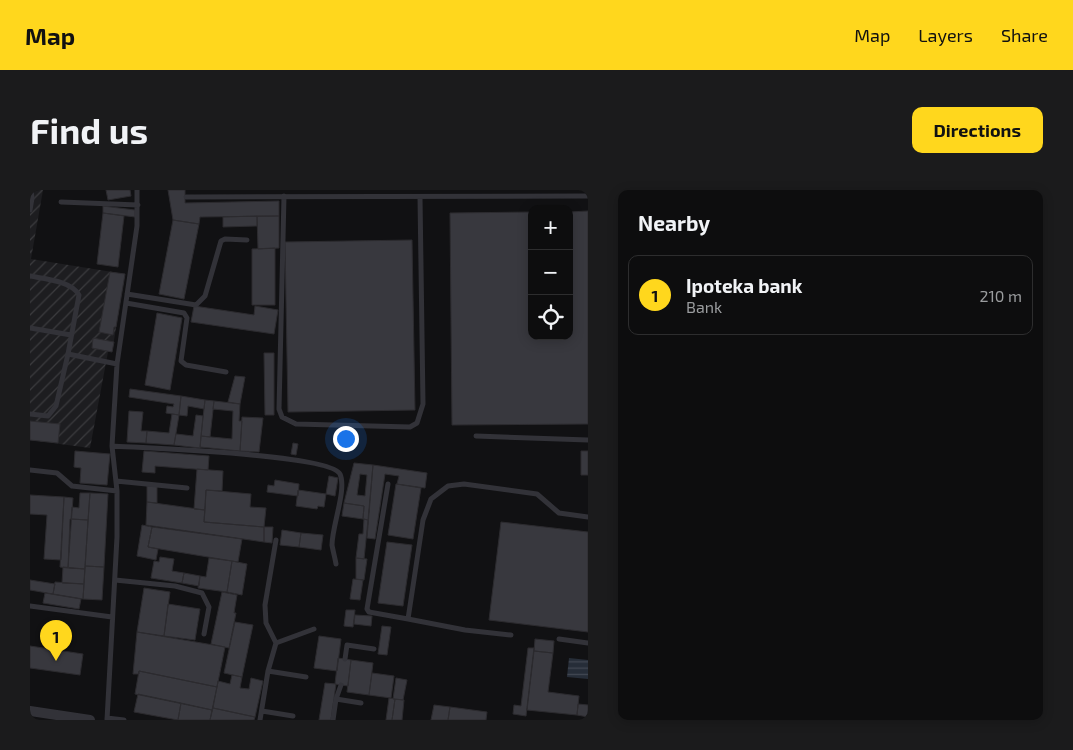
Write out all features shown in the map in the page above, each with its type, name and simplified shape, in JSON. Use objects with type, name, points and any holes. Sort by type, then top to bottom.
[{"type":"street","points":[[30,711],[90,720]]},
{"type":"lane","points":[[30,210],[31,190]]},
{"type":"lane","points":[[124,720],[107,719],[115,580],[117,491],[112,446],[117,364],[138,205],[137,190]]},
{"type":"lane","points":[[186,197],[420,197],[511,193],[588,196]]},
{"type":"lane","points":[[284,196],[279,409],[282,417],[296,424],[410,427],[417,422],[423,404],[420,197]]},
{"type":"lane","points":[[61,202],[138,205]]},
{"type":"lane","points":[[127,294],[196,305],[205,296],[221,241],[225,238],[247,240]]},
{"type":"lane","points":[[30,276],[76,288],[79,295],[56,406],[48,416],[30,414]]},
{"type":"lane","points":[[126,303],[184,313],[187,318],[181,361],[186,365],[226,372]]},
{"type":"lane","points":[[30,328],[71,335]]},
{"type":"lane","points":[[68,354],[117,364]]},
{"type":"lane","points":[[476,436],[588,440]]},
{"type":"lane","points":[[112,446],[221,452],[300,460],[331,466],[339,471],[343,480],[333,536],[336,564]]},
{"type":"lane","points":[[30,470],[57,473],[72,486],[117,491]]},
{"type":"lane","points":[[116,481],[187,488]]},
{"type":"lane","points":[[388,484],[367,609],[370,612],[465,630],[511,635]]},
{"type":"lane","points":[[408,619],[423,520],[431,499],[448,486],[464,484],[537,494],[559,513],[588,517]]},
{"type":"lane","points":[[260,720],[268,671],[276,643],[266,624],[265,605],[276,540]]},
{"type":"lane","points":[[115,580],[175,586],[202,593],[209,607],[204,634]]},
{"type":"lane","points":[[30,606],[112,617]]},
{"type":"lane","points":[[276,643],[314,629]]},
{"type":"lane","points":[[559,639],[588,643]]},
{"type":"lane","points":[[345,659],[347,645],[374,650]]},
{"type":"lane","points":[[268,671],[306,677]]},
{"type":"lane","points":[[333,720],[336,699],[341,685]]},
{"type":"lane","points":[[336,699],[362,703]]},
{"type":"lane","points":[[262,710],[293,716]]},
{"type":"shaded area","points":[[30,190],[43,190],[31,259],[125,274],[112,352],[108,352],[90,448],[30,440]]},
{"type":"water","points":[[569,658],[588,660],[588,679],[567,677]]},
{"type":"building","points":[[106,190],[130,190],[131,196],[108,200]]},
{"type":"building","points":[[168,190],[185,190],[185,203],[279,201],[279,216],[200,217],[199,224],[173,220]]},
{"type":"building","points":[[103,206],[135,210],[135,217],[103,213]]},
{"type":"building","points":[[588,211],[588,424],[452,425],[450,213],[528,212],[528,340],[573,340],[573,212]]},
{"type":"building","points":[[103,213],[124,216],[118,267],[97,264]]},
{"type":"building","points":[[257,216],[257,226],[223,227],[223,217]]},
{"type":"building","points":[[257,216],[279,216],[279,248],[258,249]]},
{"type":"building","points":[[173,220],[199,224],[184,299],[159,294]]},
{"type":"building","points":[[412,240],[415,410],[288,412],[285,242]]},
{"type":"building","points":[[275,248],[275,305],[252,305],[252,249]]},
{"type":"building","points":[[110,272],[125,274],[113,335],[99,332]]},
{"type":"building","points":[[194,306],[254,315],[255,306],[278,310],[274,334],[191,322]]},
{"type":"building","points":[[157,313],[182,318],[170,390],[145,385]]},
{"type":"building","points":[[93,338],[114,342],[112,352],[92,348]]},
{"type":"building","points":[[264,353],[274,353],[274,415],[265,415]]},
{"type":"building","points":[[235,376],[245,377],[240,404],[228,402]]},
{"type":"building","points":[[130,389],[181,396],[179,415],[166,413],[167,406],[173,407],[174,404],[129,397]]},
{"type":"building","points":[[181,396],[205,400],[204,409],[188,406],[187,416],[179,415]]},
{"type":"building","points":[[205,400],[214,401],[210,437],[201,436]]},
{"type":"building","points":[[214,401],[240,404],[239,421],[242,421],[240,451],[200,447],[201,436],[232,439],[233,411],[213,409]]},
{"type":"building","points":[[129,411],[143,412],[141,431],[147,431],[146,443],[127,442]]},
{"type":"building","points":[[172,414],[179,415],[174,445],[146,443],[147,431],[169,433]]},
{"type":"building","points":[[196,415],[203,416],[200,448],[174,445],[176,434],[193,436]]},
{"type":"building","points":[[242,417],[263,418],[259,452],[240,451]]},
{"type":"building","points":[[30,421],[60,424],[58,443],[30,440]]},
{"type":"building","points":[[293,443],[298,444],[296,455],[291,454]]},
{"type":"building","points":[[75,451],[110,454],[107,485],[80,483],[81,468],[74,467]]},
{"type":"building","points":[[144,451],[209,456],[208,470],[155,466],[155,473],[142,472]]},
{"type":"building","points":[[581,451],[588,451],[588,475],[581,475]]},
{"type":"building","points":[[354,463],[373,465],[368,520],[363,519],[364,506],[344,503]],"holes":[[[360,474],[367,475],[365,496],[357,495]]]},
{"type":"building","points":[[373,465],[427,473],[425,488],[397,484],[399,476],[385,474],[375,539],[367,538]]},
{"type":"building","points":[[197,469],[223,471],[222,491],[206,490],[205,510],[194,509]]},
{"type":"building","points":[[329,476],[338,478],[335,496],[326,494]]},
{"type":"building","points":[[275,480],[299,484],[298,496],[267,492],[268,485],[274,486]]},
{"type":"building","points":[[396,484],[421,488],[413,539],[388,535]]},
{"type":"building","points":[[147,486],[157,486],[157,503],[147,502]]},
{"type":"building","points":[[206,490],[251,494],[250,507],[266,508],[264,527],[204,522]]},
{"type":"building","points":[[298,490],[326,494],[324,507],[318,506],[317,509],[296,506]]},
{"type":"building","points":[[80,493],[90,493],[88,520],[71,519],[72,507],[79,508]]},
{"type":"building","points":[[90,493],[108,494],[104,567],[85,566]]},
{"type":"building","points":[[30,495],[64,497],[61,560],[44,559],[47,515],[30,514]]},
{"type":"building","points":[[64,497],[73,498],[68,568],[60,567]]},
{"type":"building","points":[[147,502],[205,510],[204,522],[264,527],[264,542],[146,525]]},
{"type":"building","points":[[344,503],[364,506],[363,519],[342,516]]},
{"type":"building","points":[[70,519],[88,520],[85,569],[68,568]]},
{"type":"building","points":[[364,519],[368,520],[364,559],[356,558],[359,534],[363,534]]},
{"type":"building","points":[[501,522],[588,532],[588,632],[489,620]]},
{"type":"building","points":[[142,525],[152,527],[148,547],[158,549],[156,560],[137,556]]},
{"type":"building","points":[[152,527],[242,539],[238,562],[148,547]]},
{"type":"building","points":[[264,527],[273,527],[272,543],[264,542]]},
{"type":"building","points":[[282,530],[301,533],[299,547],[280,545]]},
{"type":"building","points":[[301,533],[323,535],[321,550],[299,547]]},
{"type":"building","points":[[387,542],[412,545],[403,606],[378,603]]},
{"type":"building","points":[[160,557],[174,559],[172,571],[184,573],[182,583],[151,578],[154,561],[159,562]]},
{"type":"building","points":[[209,558],[232,561],[227,592],[198,588],[200,576],[206,577]]},
{"type":"building","points":[[356,558],[367,559],[364,580],[356,579]]},
{"type":"building","points":[[232,561],[247,564],[242,595],[227,592]]},
{"type":"building","points":[[85,566],[104,567],[102,600],[83,599]]},
{"type":"building","points":[[63,567],[85,569],[84,584],[62,583]]},
{"type":"building","points":[[184,573],[200,576],[199,586],[182,583]]},
{"type":"building","points":[[353,579],[363,580],[360,600],[350,599]]},
{"type":"building","points":[[30,580],[55,584],[53,594],[30,590]]},
{"type":"building","points":[[55,582],[84,584],[83,599],[53,594]]},
{"type":"building","points":[[144,588],[170,592],[164,636],[137,632]]},
{"type":"building","points":[[222,592],[237,595],[234,613],[236,613],[229,648],[211,644]]},
{"type":"building","points":[[45,593],[81,599],[79,609],[43,603]]},
{"type":"building","points":[[168,604],[200,609],[195,640],[164,636]]},
{"type":"building","points":[[346,610],[355,610],[353,627],[344,626]]},
{"type":"building","points":[[355,615],[372,616],[371,626],[354,624]]},
{"type":"building","points":[[235,622],[253,625],[242,677],[224,673]]},
{"type":"building","points":[[382,626],[391,627],[387,655],[378,654]]},
{"type":"building","points":[[137,632],[225,647],[217,687],[139,671],[139,674],[133,674]]},
{"type":"building","points":[[319,636],[341,639],[337,671],[314,668]]},
{"type":"building","points":[[535,639],[554,641],[553,653],[534,651]]},
{"type":"building","points":[[30,646],[83,654],[80,675],[30,668]]},
{"type":"building","points":[[528,648],[534,648],[526,716],[513,714],[514,705],[521,706]]},
{"type":"building","points":[[534,651],[553,653],[548,692],[579,696],[577,715],[527,710]]},
{"type":"building","points":[[338,658],[351,660],[348,686],[335,684]]},
{"type":"building","points":[[351,660],[373,663],[369,695],[347,692]]},
{"type":"building","points":[[139,671],[217,687],[212,710],[135,694]]},
{"type":"building","points":[[372,673],[394,676],[391,698],[369,695]]},
{"type":"building","points":[[232,675],[242,677],[240,688],[249,689],[251,678],[263,681],[255,717],[213,708],[218,681],[230,684]]},
{"type":"building","points":[[396,678],[407,680],[403,700],[393,699]]},
{"type":"building","points":[[325,683],[336,684],[331,720],[319,720]]},
{"type":"building","points":[[138,694],[181,703],[178,720],[134,712]]},
{"type":"building","points":[[389,698],[395,699],[392,720],[386,720]]},
{"type":"building","points":[[395,699],[404,700],[402,720],[392,720]]},
{"type":"building","points":[[181,703],[212,710],[210,720],[178,720]]},
{"type":"building","points":[[578,704],[588,705],[588,717],[577,715]]},
{"type":"building","points":[[434,705],[450,707],[448,720],[431,720]]},
{"type":"building","points":[[450,707],[487,712],[486,720],[448,720]]},
{"type":"building","points":[[213,708],[255,717],[254,720],[210,720]]},
{"type":"place","name":"Ipoteka bank","points":[[56,661]]}]
